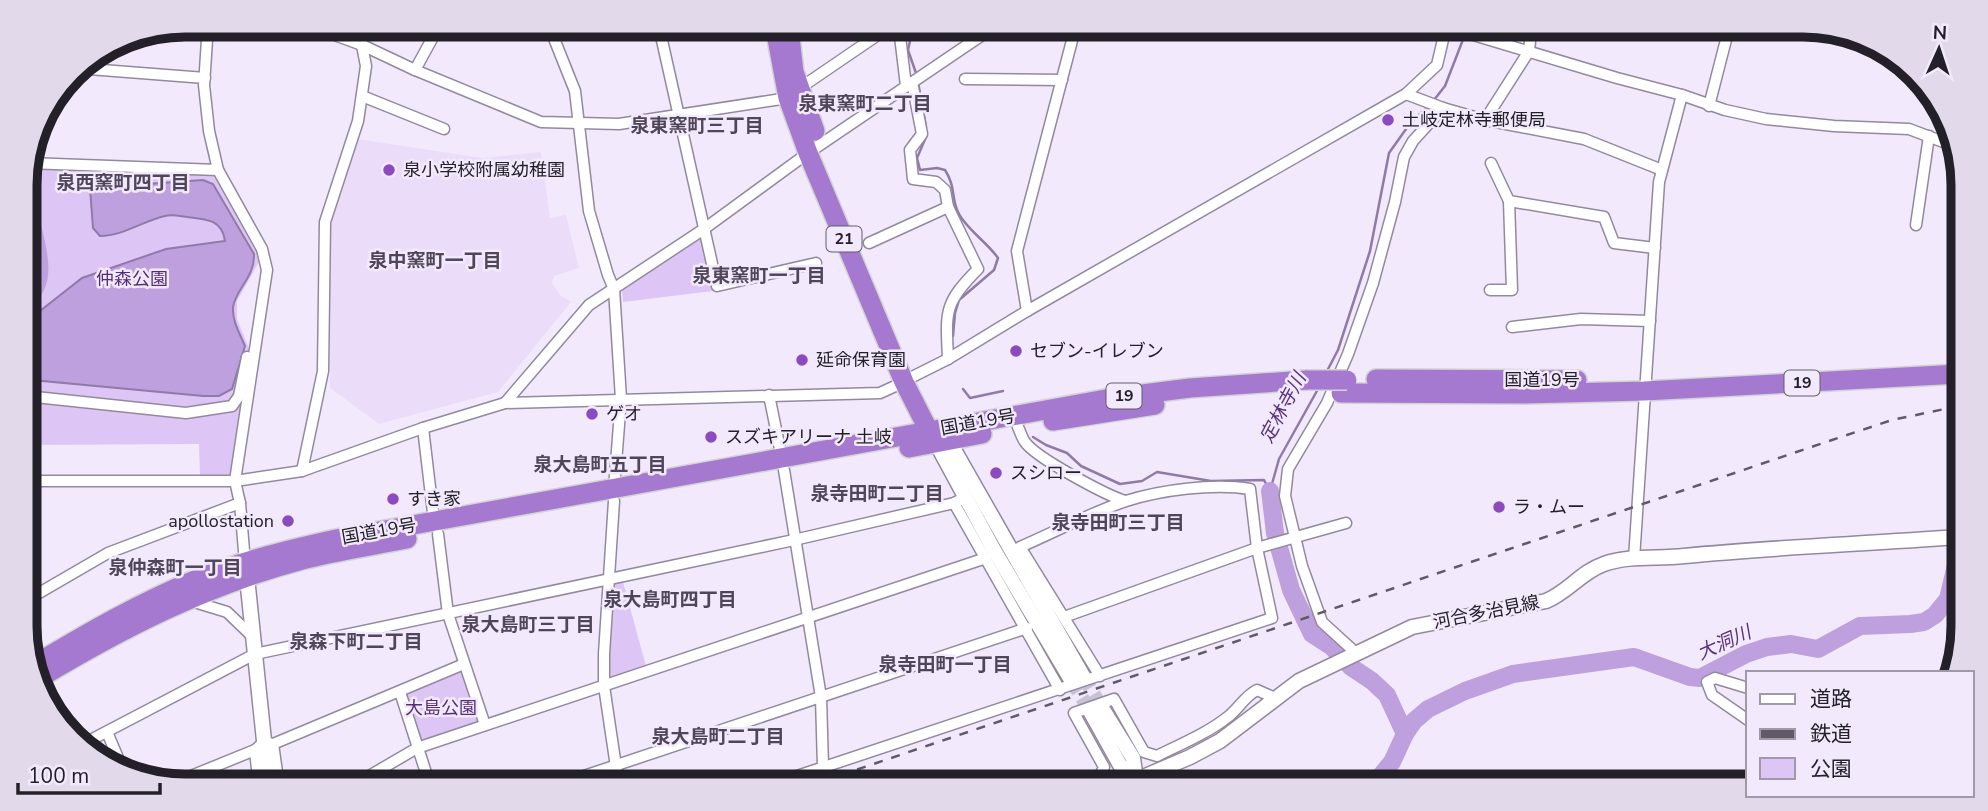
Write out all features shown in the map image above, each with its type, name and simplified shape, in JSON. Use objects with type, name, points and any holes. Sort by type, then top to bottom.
[{"type":"highway","name":"21","points":[[778,37],[814,150],[909,379],[939,436]]},
{"type":"highway","name":"21","points":[[790,37],[794,93]]},
{"type":"highway","name":"国道19号","points":[[1645,386],[1951,363]]},
{"type":"highway","name":"国道19号","points":[[41,661],[142,604],[203,577],[305,560],[436,527],[939,436],[1111,398],[1191,388],[1645,386],[1951,374]]},
{"type":"highway","name":"国道19号","points":[[939,436],[1305,386]]},
{"type":"highway","name":"国道19号","points":[[45,675],[102,641],[246,570]]},
{"type":"main road","points":[[939,436],[959,500],[1071,682]]},
{"type":"main road","points":[[939,436],[1015,547],[1071,682]]},
{"type":"main road","name":"河合多治見線","points":[[1152,774],[1220,741],[1299,681],[1328,665],[1412,627],[1555,598],[1581,575],[1617,560],[1951,537]]},
{"type":"main road","points":[[246,570],[267,774]]},
{"type":"main road","points":[[1096,710],[1120,765],[1127,774]]},
{"type":"street","points":[[207,37],[205,78],[209,131],[218,170],[262,249],[267,270],[235,481],[240,503],[246,570]]},
{"type":"street","points":[[340,37],[541,122],[619,124],[794,93],[875,37]]},
{"type":"street","points":[[302,471],[323,371],[325,222],[358,121],[366,66],[361,37]]},
{"type":"street","points":[[415,70],[433,37]]},
{"type":"street","points":[[553,37],[575,91],[589,211],[607,275],[614,289],[621,399],[608,579],[604,686],[617,774]]},
{"type":"street","points":[[661,37],[717,286],[816,263]]},
{"type":"street","points":[[901,37],[922,135],[910,150],[913,179],[936,182],[945,190],[948,207],[978,269],[957,291],[949,307],[948,359]]},
{"type":"street","points":[[505,403],[579,315],[979,37]]},
{"type":"street","points":[[1027,311],[1017,251],[1073,37]]},
{"type":"street","points":[[37,481],[235,481],[302,471],[423,428],[505,403],[880,393],[948,359],[1406,94],[1437,65],[1444,37]]},
{"type":"street","points":[[1481,37],[1682,95],[1709,106],[1766,120],[1909,129],[1945,142]]},
{"type":"street","points":[[1485,120],[1530,51],[1531,37]]},
{"type":"street","points":[[1709,106],[1727,37]]},
{"type":"street","points":[[92,69],[205,78]]},
{"type":"street","points":[[965,79],[1062,80]]},
{"type":"street","points":[[1406,94],[1485,120],[1584,139],[1662,170]]},
{"type":"street","points":[[1634,559],[1662,170],[1682,95]]},
{"type":"street","points":[[362,96],[444,129]]},
{"type":"street","points":[[1354,654],[1322,622],[1302,566],[1285,496],[1288,470],[1327,403],[1348,354],[1373,283],[1404,157],[1413,141],[1443,108]]},
{"type":"street","points":[[1916,225],[1929,136]]},
{"type":"street","points":[[38,163],[218,170]]},
{"type":"street","points":[[1490,290],[1512,290],[1509,201],[1491,163]]},
{"type":"street","points":[[1509,201],[1604,217],[1614,243],[1655,248]]},
{"type":"street","points":[[869,243],[948,207]]},
{"type":"street","points":[[1512,327],[1581,319],[1650,321]]},
{"type":"street","points":[[37,397],[186,413],[232,406],[239,396],[248,355],[255,353]]},
{"type":"street","points":[[769,395],[821,697],[823,767]]},
{"type":"street","points":[[1018,427],[1025,443],[1048,460],[1107,496],[1125,501]]},
{"type":"street","points":[[423,428],[448,614],[485,725]]},
{"type":"street","points":[[802,774],[1071,682],[1100,676],[1272,618],[1257,548],[1250,489],[1231,486],[1177,491],[1125,501],[1015,547],[1064,617],[1100,676]]},
{"type":"street","points":[[90,740],[255,654],[794,540],[959,500],[986,558],[1027,628],[1071,682]]},
{"type":"street","points":[[37,594],[108,553],[240,503]]},
{"type":"street","points":[[1064,617],[1257,548],[1346,523]]},
{"type":"street","points":[[373,774],[417,748],[986,558]]},
{"type":"street","points":[[186,600],[227,612],[253,637]]},
{"type":"street","points":[[589,774],[1027,628]]},
{"type":"street","points":[[196,774],[464,664]]},
{"type":"street","points":[[1746,687],[1715,678],[1707,682],[1712,695],[1746,719]]},
{"type":"street","points":[[1101,774],[1104,766],[1074,713],[1114,699],[1144,752],[1157,756],[1216,725],[1257,690],[1275,698]]},
{"type":"street","points":[[400,692],[426,774]]},
{"type":"street","points":[[107,732],[118,759]]},
{"type":"street","points":[[259,774],[264,745]]},
{"type":"street","points":[[264,745],[276,774]]},
{"type":"shaded area","points":[[358,139],[482,158],[541,152],[550,218],[566,215],[579,268],[554,276],[552,283],[560,295],[571,302],[498,392],[379,424],[330,388],[330,225]]},
{"type":"shaded area","points":[[203,180],[213,184],[254,254],[252,270],[233,307],[235,322],[245,346],[232,389],[219,396],[203,396],[37,380],[37,313],[82,278],[166,249],[225,241],[220,228],[212,222],[173,215],[157,218],[117,234],[100,236],[93,228],[90,188]]},
{"type":"green space","name":"仲森公園","points":[[38,166],[202,173],[216,177],[255,245],[260,260],[237,301],[237,319],[250,351],[230,476],[200,475],[199,444],[37,445]]},
{"type":"green space","points":[[698,239],[704,241],[713,291],[623,302],[622,290]]},
{"type":"green space","points":[[623,582],[646,666],[613,678],[609,675],[614,587],[616,583]]},
{"type":"green space","name":"大島公園","points":[[460,671],[464,673],[478,724],[420,741],[405,694]]},
{"type":"waterway","points":[[911,37],[908,50],[917,76]]},
{"type":"waterway","name":"定林寺川","points":[[1434,100],[1445,86],[1464,37]]},
{"type":"waterway","points":[[918,82],[926,127]]},
{"type":"waterway","name":"定林寺川","points":[[1327,371],[1338,350],[1370,251],[1389,153],[1411,122],[1430,105]]},
{"type":"waterway","points":[[926,137],[917,158],[920,170],[945,170],[961,218],[998,258],[994,270],[959,300],[953,336]]},
{"type":"waterway","points":[[37,245],[37,282]]},
{"type":"waterway","points":[[963,389],[970,398],[1003,391]]},
{"type":"waterway","name":"定林寺川","points":[[1270,491],[1279,459],[1318,389]]},
{"type":"waterway","points":[[1033,437],[1067,453],[1081,466],[1120,484],[1142,481],[1157,472],[1211,481],[1264,480],[1270,491]]},
{"type":"waterway","name":"定林寺川","points":[[1270,491],[1275,533],[1291,590],[1312,634],[1332,647],[1351,667],[1387,695],[1405,734],[1392,762],[1382,774]]},
{"type":"waterway","name":"大洞川","points":[[1405,734],[1414,721],[1428,709],[1465,691],[1513,674],[1634,657],[1700,678],[1746,654],[1767,647],[1791,644],[1818,649],[1860,626],[1924,622],[1935,615],[1948,599],[1951,586]]},
{"type":"tunnel","points":[[1083,676],[1102,708]]},
{"type":"tunnel","points":[[1071,680],[1090,711]]},
{"type":"railway","points":[[844,774],[1892,420],[1951,408]]},
{"type":"place","name":"土岐定林寺郵便局","points":[[1388,120]]},
{"type":"place","name":"泉小学校附属幼稚園","points":[[389,170]]},
{"type":"place","name":"セブン-イレブン","points":[[1016,351]]},
{"type":"place","name":"延命保育園","points":[[802,360]]},
{"type":"place","name":"ゲオ","points":[[592,414]]},
{"type":"place","name":"スズキアリーナ 土岐","points":[[711,437]]},
{"type":"place","name":"スシロー","points":[[996,473]]},
{"type":"place","name":"すき家","points":[[393,499]]},
{"type":"place","name":"ラ・ムー","points":[[1499,507]]},
{"type":"place","name":"apollostation","points":[[288,521]]},
{"type":"district","name":"泉東窯町二丁目","points":[[865,104]]},
{"type":"district","name":"泉東窯町三丁目","points":[[697,126]]},
{"type":"district","name":"泉西窯町四丁目","points":[[123,183]]},
{"type":"district","name":"泉中窯町一丁目","points":[[435,261]]},
{"type":"district","name":"泉東窯町一丁目","points":[[759,276]]},
{"type":"district","name":"泉大島町五丁目","points":[[600,465]]},
{"type":"district","name":"泉寺田町二丁目","points":[[877,494]]},
{"type":"district","name":"泉寺田町三丁目","points":[[1118,523]]},
{"type":"district","name":"泉仲森町一丁目","points":[[175,568]]},
{"type":"district","name":"泉大島町四丁目","points":[[670,600]]},
{"type":"district","name":"泉大島町三丁目","points":[[528,625]]},
{"type":"district","name":"泉森下町二丁目","points":[[356,642]]},
{"type":"district","name":"泉寺田町一丁目","points":[[945,665]]},
{"type":"district","name":"泉大島町二丁目","points":[[718,737]]}]
